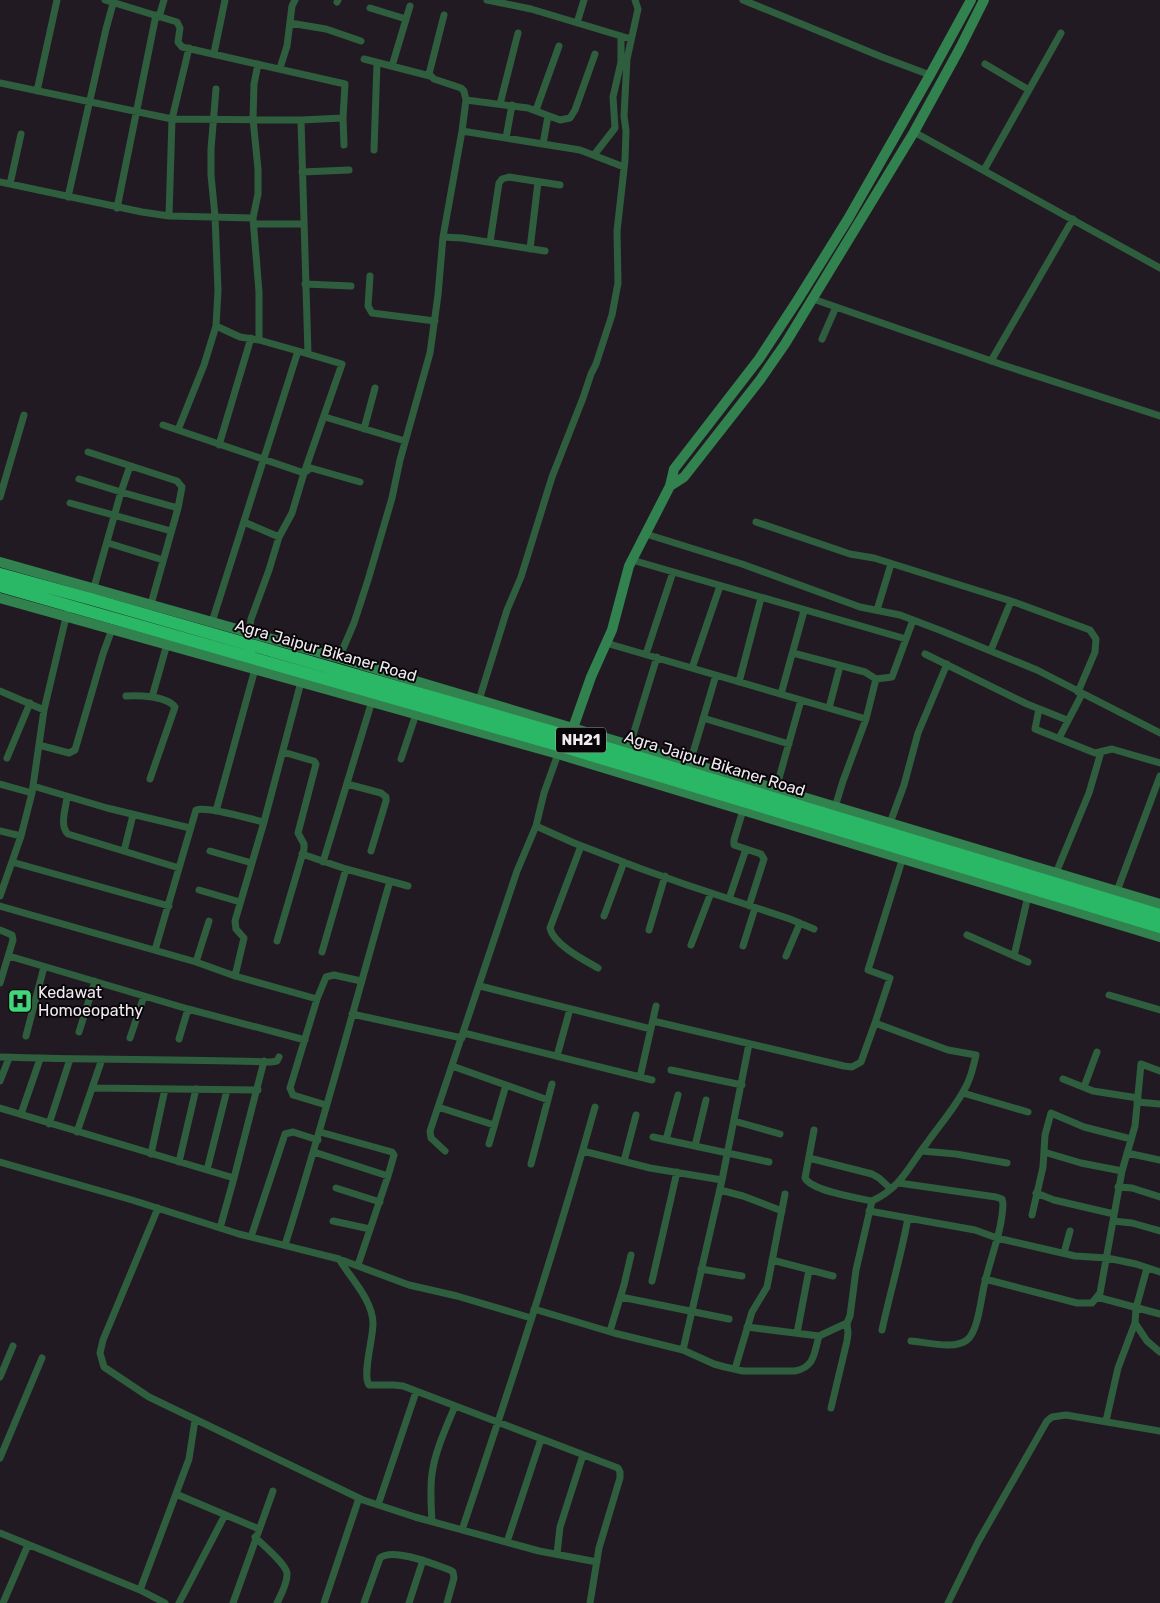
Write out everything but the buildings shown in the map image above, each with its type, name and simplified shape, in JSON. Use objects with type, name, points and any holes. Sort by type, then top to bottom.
[{"type":"highway","name":"Agra Jaipur Bikaner Road","points":[[0,574],[70,605]]},
{"type":"highway","name":"Agra Jaipur Bikaner Road","points":[[0,586],[561,746],[1160,927]]},
{"type":"highway","name":"Agra Jaipur Bikaner Road","points":[[70,605],[92,593],[1160,915]]},
{"type":"street","points":[[37,91],[57,0]]},
{"type":"street","points":[[105,0],[114,1],[177,22],[179,24],[179,46],[345,84],[344,145]]},
{"type":"street","points":[[117,208],[157,16],[164,0]]},
{"type":"street","points":[[214,53],[225,0]]},
{"type":"street","points":[[280,68],[292,6],[295,0]]},
{"type":"street","points":[[487,0],[531,9],[631,39]]},
{"type":"street","points":[[577,24],[584,0]]},
{"type":"street","points":[[479,700],[508,610],[521,577],[552,477],[610,324],[618,283],[618,216],[626,131],[624,100],[627,59],[638,9],[635,0]]},
{"type":"street","points":[[744,0],[930,75]]},
{"type":"street","points":[[670,486],[684,477],[760,380],[785,344],[890,168],[914,132],[984,0]]},
{"type":"street","points":[[68,197],[114,1]]},
{"type":"street","points":[[573,728],[591,677],[612,630],[629,566],[670,486],[674,469],[759,359],[774,336],[848,219],[969,4],[977,14]]},
{"type":"street","points":[[392,66],[410,6]]},
{"type":"street","points":[[370,8],[406,19]]},
{"type":"street","points":[[430,76],[444,15]]},
{"type":"street","points":[[290,23],[326,29],[361,41]]},
{"type":"street","points":[[500,104],[518,33]]},
{"type":"street","points":[[984,170],[1061,33]]},
{"type":"street","points":[[594,154],[611,136],[615,128],[613,96],[622,58],[621,36]]},
{"type":"street","points":[[536,110],[559,46]]},
{"type":"street","points":[[169,216],[172,119],[189,48]]},
{"type":"street","points":[[466,100],[512,105],[536,110],[560,120],[570,118],[573,115],[595,54]]},
{"type":"street","points":[[339,658],[354,623],[368,580],[392,498],[405,441],[430,353],[443,237],[466,100],[464,91],[461,88],[430,76],[364,59]]},
{"type":"street","points":[[374,150],[377,63]]},
{"type":"street","points":[[258,64],[254,84],[254,119],[258,169],[258,194],[254,221],[259,292],[259,340]]},
{"type":"street","points":[[985,64],[1029,90]]},
{"type":"street","points":[[0,83],[172,119],[301,120],[343,118]]},
{"type":"street","points":[[178,430],[204,365],[216,326],[218,290],[211,149],[216,89]]},
{"type":"street","points":[[506,138],[512,105]]},
{"type":"street","points":[[544,144],[548,116]]},
{"type":"street","points":[[301,120],[302,224],[308,354]]},
{"type":"street","points":[[462,131],[580,150],[624,167]]},
{"type":"street","points":[[914,132],[1160,268]]},
{"type":"street","points":[[10,184],[21,134]]},
{"type":"street","points":[[302,172],[349,170]]},
{"type":"street","points":[[490,242],[499,183],[502,178],[509,177],[560,185]]},
{"type":"street","points":[[0,182],[117,208],[169,216],[215,216],[302,224]]},
{"type":"street","points":[[530,249],[538,182]]},
{"type":"street","points":[[991,361],[1073,219]]},
{"type":"street","points":[[443,237],[546,251]]},
{"type":"street","points":[[370,276],[368,306],[372,313],[435,321]]},
{"type":"street","points":[[305,284],[351,286]]},
{"type":"street","points":[[813,299],[991,361],[1160,416]]},
{"type":"street","points":[[822,339],[836,307]]},
{"type":"street","points":[[216,326],[240,337],[259,340],[342,364],[292,513],[279,537],[251,620],[249,632]]},
{"type":"street","points":[[774,336],[785,344]]},
{"type":"street","points":[[219,445],[251,338]]},
{"type":"street","points":[[212,622],[298,351]]},
{"type":"street","points":[[364,429],[375,388]]},
{"type":"street","points":[[0,497],[24,415]]},
{"type":"street","points":[[325,417],[405,441]]},
{"type":"street","points":[[163,425],[304,473]]},
{"type":"street","points":[[88,452],[180,484],[182,492],[151,604]]},
{"type":"street","points":[[92,593],[130,466]]},
{"type":"street","points":[[304,473],[311,468],[360,482]]},
{"type":"street","points":[[79,479],[178,508]]},
{"type":"street","points":[[70,503],[171,531]]},
{"type":"street","points":[[244,522],[279,537]]},
{"type":"street","points":[[756,522],[850,554],[891,564],[1011,601],[1093,632],[1096,639],[1095,652],[1080,693],[1059,738]]},
{"type":"street","points":[[646,534],[742,564],[860,607],[900,615],[991,650],[1037,670],[1160,733]]},
{"type":"street","points":[[108,543],[163,560]]},
{"type":"street","points":[[632,560],[906,639]]},
{"type":"street","points":[[0,562],[92,593],[151,604],[339,658],[1160,904]]},
{"type":"street","points":[[877,610],[891,564]]},
{"type":"street","points":[[646,654],[673,572]]},
{"type":"street","points":[[692,668],[720,586]]},
{"type":"street","points":[[0,598],[70,605],[112,629],[558,754],[902,857],[1160,937]]},
{"type":"street","points":[[739,682],[760,598]]},
{"type":"street","points":[[991,650],[1011,601]]},
{"type":"street","points":[[0,896],[3,882],[21,836],[32,790],[44,710],[70,605]]},
{"type":"street","points":[[781,694],[804,611]]},
{"type":"street","points":[[793,653],[865,672],[876,679],[892,677],[913,620]]},
{"type":"street","points":[[39,745],[69,753],[76,750],[112,629]]},
{"type":"street","points":[[606,643],[866,719]]},
{"type":"street","points":[[152,697],[167,644]]},
{"type":"street","points":[[925,654],[1039,709],[1067,720]]},
{"type":"street","points":[[630,745],[657,658]]},
{"type":"street","points":[[890,824],[904,785],[918,733],[947,664]]},
{"type":"street","points":[[829,708],[840,666]]},
{"type":"street","points":[[216,811],[255,669]]},
{"type":"street","points":[[690,763],[716,675]]},
{"type":"street","points":[[835,807],[866,719],[876,679]]},
{"type":"street","points":[[235,976],[244,941],[243,935],[236,929],[234,924],[302,682]]},
{"type":"street","points":[[0,693],[44,710]]},
{"type":"street","points":[[126,696],[152,697],[171,703],[175,709],[150,780]]},
{"type":"street","points":[[776,789],[801,700]]},
{"type":"street","points":[[323,862],[372,701]]},
{"type":"street","points":[[7,758],[30,703]]},
{"type":"street","points":[[1039,709],[1034,729],[1095,753],[1112,748],[1160,763]]},
{"type":"street","points":[[401,759],[416,714]]},
{"type":"street","points":[[703,718],[788,744]]},
{"type":"street","points":[[277,941],[302,854],[304,844],[298,833],[316,764],[314,761],[283,752]]},
{"type":"street","points":[[1056,873],[1089,793],[1101,752]]},
{"type":"street","points":[[445,1151],[431,1138],[430,1131],[518,871],[536,826],[544,794],[558,754]]},
{"type":"street","points":[[1117,891],[1160,776]]},
{"type":"street","points":[[0,784],[67,797],[190,828]]},
{"type":"street","points":[[347,784],[381,793],[386,797],[371,851]]},
{"type":"street","points":[[67,797],[63,825],[64,830],[68,834],[179,868]]},
{"type":"street","points":[[155,950],[196,810],[216,811],[264,822]]},
{"type":"street","points":[[743,810],[734,843],[736,846],[761,854],[764,859],[743,946]]},
{"type":"street","points":[[124,851],[134,815]]},
{"type":"street","points":[[536,826],[581,846],[814,930]]},
{"type":"street","points":[[0,831],[21,836]]},
{"type":"street","points":[[581,846],[550,928],[552,935],[557,940],[598,968]]},
{"type":"street","points":[[729,899],[746,849]]},
{"type":"street","points":[[210,851],[252,863]]},
{"type":"street","points":[[302,854],[346,869],[408,886]]},
{"type":"street","points":[[653,1021],[844,1066],[852,1066],[861,1062],[890,978],[868,970],[902,857]]},
{"type":"street","points":[[12,862],[169,906]]},
{"type":"street","points":[[604,916],[624,862]]},
{"type":"street","points":[[322,952],[346,869]]},
{"type":"street","points":[[649,930],[665,876]]},
{"type":"street","points":[[285,1245],[318,1140],[326,1105],[390,882]]},
{"type":"street","points":[[199,890],[240,902]]},
{"type":"street","points":[[692,945],[711,893]]},
{"type":"street","points":[[1014,956],[1028,896]]},
{"type":"street","points":[[0,906],[317,999]]},
{"type":"street","points":[[196,962],[209,921]]},
{"type":"street","points":[[786,956],[800,924]]},
{"type":"street","points":[[0,930],[12,935],[14,940],[1,975],[0,983]]},
{"type":"street","points":[[967,934],[1028,962]]},
{"type":"street","points":[[9,956],[188,1009],[305,1040]]},
{"type":"street","points":[[26,1036],[44,967]]},
{"type":"street","points":[[326,1105],[291,1093],[290,1088],[324,980],[328,975],[361,981]]},
{"type":"street","points":[[79,1032],[95,981]]},
{"type":"street","points":[[480,986],[651,1029]]},
{"type":"street","points":[[1109,995],[1160,1010]]},
{"type":"street","points":[[130,1038],[144,996]]},
{"type":"street","points":[[640,1077],[656,1006]]},
{"type":"street","points":[[557,1056],[570,1008]]},
{"type":"street","points":[[179,1039],[188,1009]]},
{"type":"street","points":[[352,1014],[557,1056],[652,1080]]},
{"type":"street","points":[[830,1408],[847,1341],[847,1323],[850,1316],[856,1270],[872,1202],[899,1183],[922,1151],[963,1092],[971,1076],[976,1056],[948,1050],[875,1023]]},
{"type":"street","points":[[683,1350],[720,1190],[750,1044]]},
{"type":"street","points":[[1084,1087],[1097,1052]]},
{"type":"street","points":[[0,1057],[264,1062],[274,1061],[279,1057]]},
{"type":"street","points":[[0,1081],[9,1058]]},
{"type":"street","points":[[21,1114],[40,1059]]},
{"type":"street","points":[[49,1124],[70,1059]]},
{"type":"street","points":[[77,1132],[102,1059]]},
{"type":"street","points":[[220,1228],[264,1062]]},
{"type":"street","points":[[985,1279],[1077,1303],[1092,1303],[1100,1293],[1118,1187],[1135,1126],[1141,1064],[1160,1071]]},
{"type":"street","points":[[452,1066],[548,1100]]},
{"type":"street","points":[[671,1070],[742,1085]]},
{"type":"street","points":[[1063,1079],[1093,1091],[1160,1104]]},
{"type":"street","points":[[531,1164],[552,1084]]},
{"type":"street","points":[[489,1144],[506,1085]]},
{"type":"street","points":[[92,1088],[258,1090]]},
{"type":"street","points":[[151,1154],[164,1089]]},
{"type":"street","points":[[179,1162],[196,1089]]},
{"type":"street","points":[[207,1170],[227,1090]]},
{"type":"street","points":[[963,1092],[1028,1112]]},
{"type":"street","points":[[666,1140],[678,1095]]},
{"type":"street","points":[[695,1146],[706,1100]]},
{"type":"street","points":[[438,1107],[494,1125]]},
{"type":"street","points":[[0,1108],[234,1178]]},
{"type":"street","points":[[462,1530],[568,1204],[595,1108]]},
{"type":"street","points":[[1032,1215],[1043,1167],[1045,1135],[1051,1113],[1084,1127],[1131,1139]]},
{"type":"street","points":[[624,1161],[636,1114]]},
{"type":"street","points":[[734,1121],[780,1134]]},
{"type":"street","points":[[814,1130],[805,1178],[807,1182],[818,1188],[872,1202]]},
{"type":"street","points":[[251,1237],[285,1134],[293,1132],[318,1140]]},
{"type":"street","points":[[320,1132],[394,1153],[394,1159],[358,1265]]},
{"type":"street","points":[[653,1137],[769,1162]]},
{"type":"street","points":[[583,1151],[722,1180]]},
{"type":"street","points":[[922,1151],[956,1154],[1007,1163]]},
{"type":"street","points":[[314,1152],[388,1176]]},
{"type":"street","points":[[1044,1152],[1081,1163],[1122,1171]]},
{"type":"street","points":[[1127,1153],[1160,1160]]},
{"type":"street","points":[[809,1158],[872,1174],[892,1189]]},
{"type":"street","points":[[0,1162],[251,1237],[339,1259],[409,1285],[457,1296],[531,1318]]},
{"type":"street","points":[[652,1281],[677,1172]]},
{"type":"street","points":[[899,1183],[996,1197],[1002,1200],[1003,1204],[994,1252],[971,1335],[966,1341],[958,1344],[945,1345],[911,1340]]},
{"type":"street","points":[[1118,1187],[1132,1188],[1160,1197]]},
{"type":"street","points":[[336,1188],[380,1202]]},
{"type":"street","points":[[720,1190],[744,1196],[782,1211]]},
{"type":"street","points":[[1036,1193],[1160,1231]]},
{"type":"street","points":[[735,1369],[752,1312],[767,1288],[785,1194]]},
{"type":"street","points":[[158,1208],[103,1340],[100,1353],[104,1367],[149,1396],[195,1420],[359,1498],[462,1530],[597,1562]]},
{"type":"street","points":[[869,1211],[976,1230],[997,1238],[1064,1253],[1107,1258],[1160,1272]]},
{"type":"street","points":[[882,1330],[903,1247],[908,1218]]},
{"type":"street","points":[[333,1221],[370,1229]]},
{"type":"street","points":[[1064,1253],[1070,1231]]},
{"type":"street","points":[[610,1332],[631,1255]]},
{"type":"street","points":[[339,1259],[368,1304],[371,1313],[373,1323],[366,1376],[367,1383],[373,1387],[394,1385],[416,1392],[614,1466],[620,1472],[620,1478],[599,1548],[590,1603]]},
{"type":"street","points":[[772,1260],[833,1276]]},
{"type":"street","points":[[1106,1421],[1118,1368],[1135,1323],[1136,1308],[1147,1268]]},
{"type":"street","points":[[701,1270],[742,1276]]},
{"type":"street","points":[[796,1333],[809,1270]]},
{"type":"street","points":[[620,1296],[729,1319]]},
{"type":"street","points":[[1097,1297],[1160,1314]]},
{"type":"street","points":[[534,1309],[610,1332],[683,1350],[714,1364],[735,1369],[803,1370],[811,1363],[819,1336]]},
{"type":"street","points":[[747,1327],[819,1336],[847,1323]]},
{"type":"street","points":[[1135,1323],[1147,1341],[1160,1353]]},
{"type":"street","points":[[0,1377],[13,1346]]},
{"type":"street","points":[[0,1458],[42,1358]]},
{"type":"street","points":[[378,1504],[416,1392]]},
{"type":"street","points":[[432,1521],[432,1472],[435,1458],[455,1406]]},
{"type":"street","points":[[948,1603],[978,1542],[1047,1421],[1052,1416],[1066,1415],[1160,1431]]},
{"type":"street","points":[[140,1590],[189,1459],[195,1420]]},
{"type":"street","points":[[507,1542],[540,1439]]},
{"type":"street","points":[[557,1554],[560,1527],[583,1455]]},
{"type":"street","points":[[233,1603],[273,1491]]},
{"type":"street","points":[[176,1494],[258,1529]]},
{"type":"street","points":[[324,1603],[359,1498]]},
{"type":"street","points":[[179,1603],[225,1515]]},
{"type":"street","points":[[0,1533],[140,1590],[165,1603]]},
{"type":"street","points":[[255,1537],[284,1566],[287,1572],[286,1580],[277,1603]]},
{"type":"street","points":[[3,1603],[28,1545]]},
{"type":"street","points":[[364,1603],[380,1558],[384,1554],[392,1553],[423,1560],[453,1572],[454,1578],[447,1603]]},
{"type":"street","points":[[409,1603],[423,1560]]},
{"type":"place","name":"Kedawat Homoeopathy","points":[[20,1001]]}]
